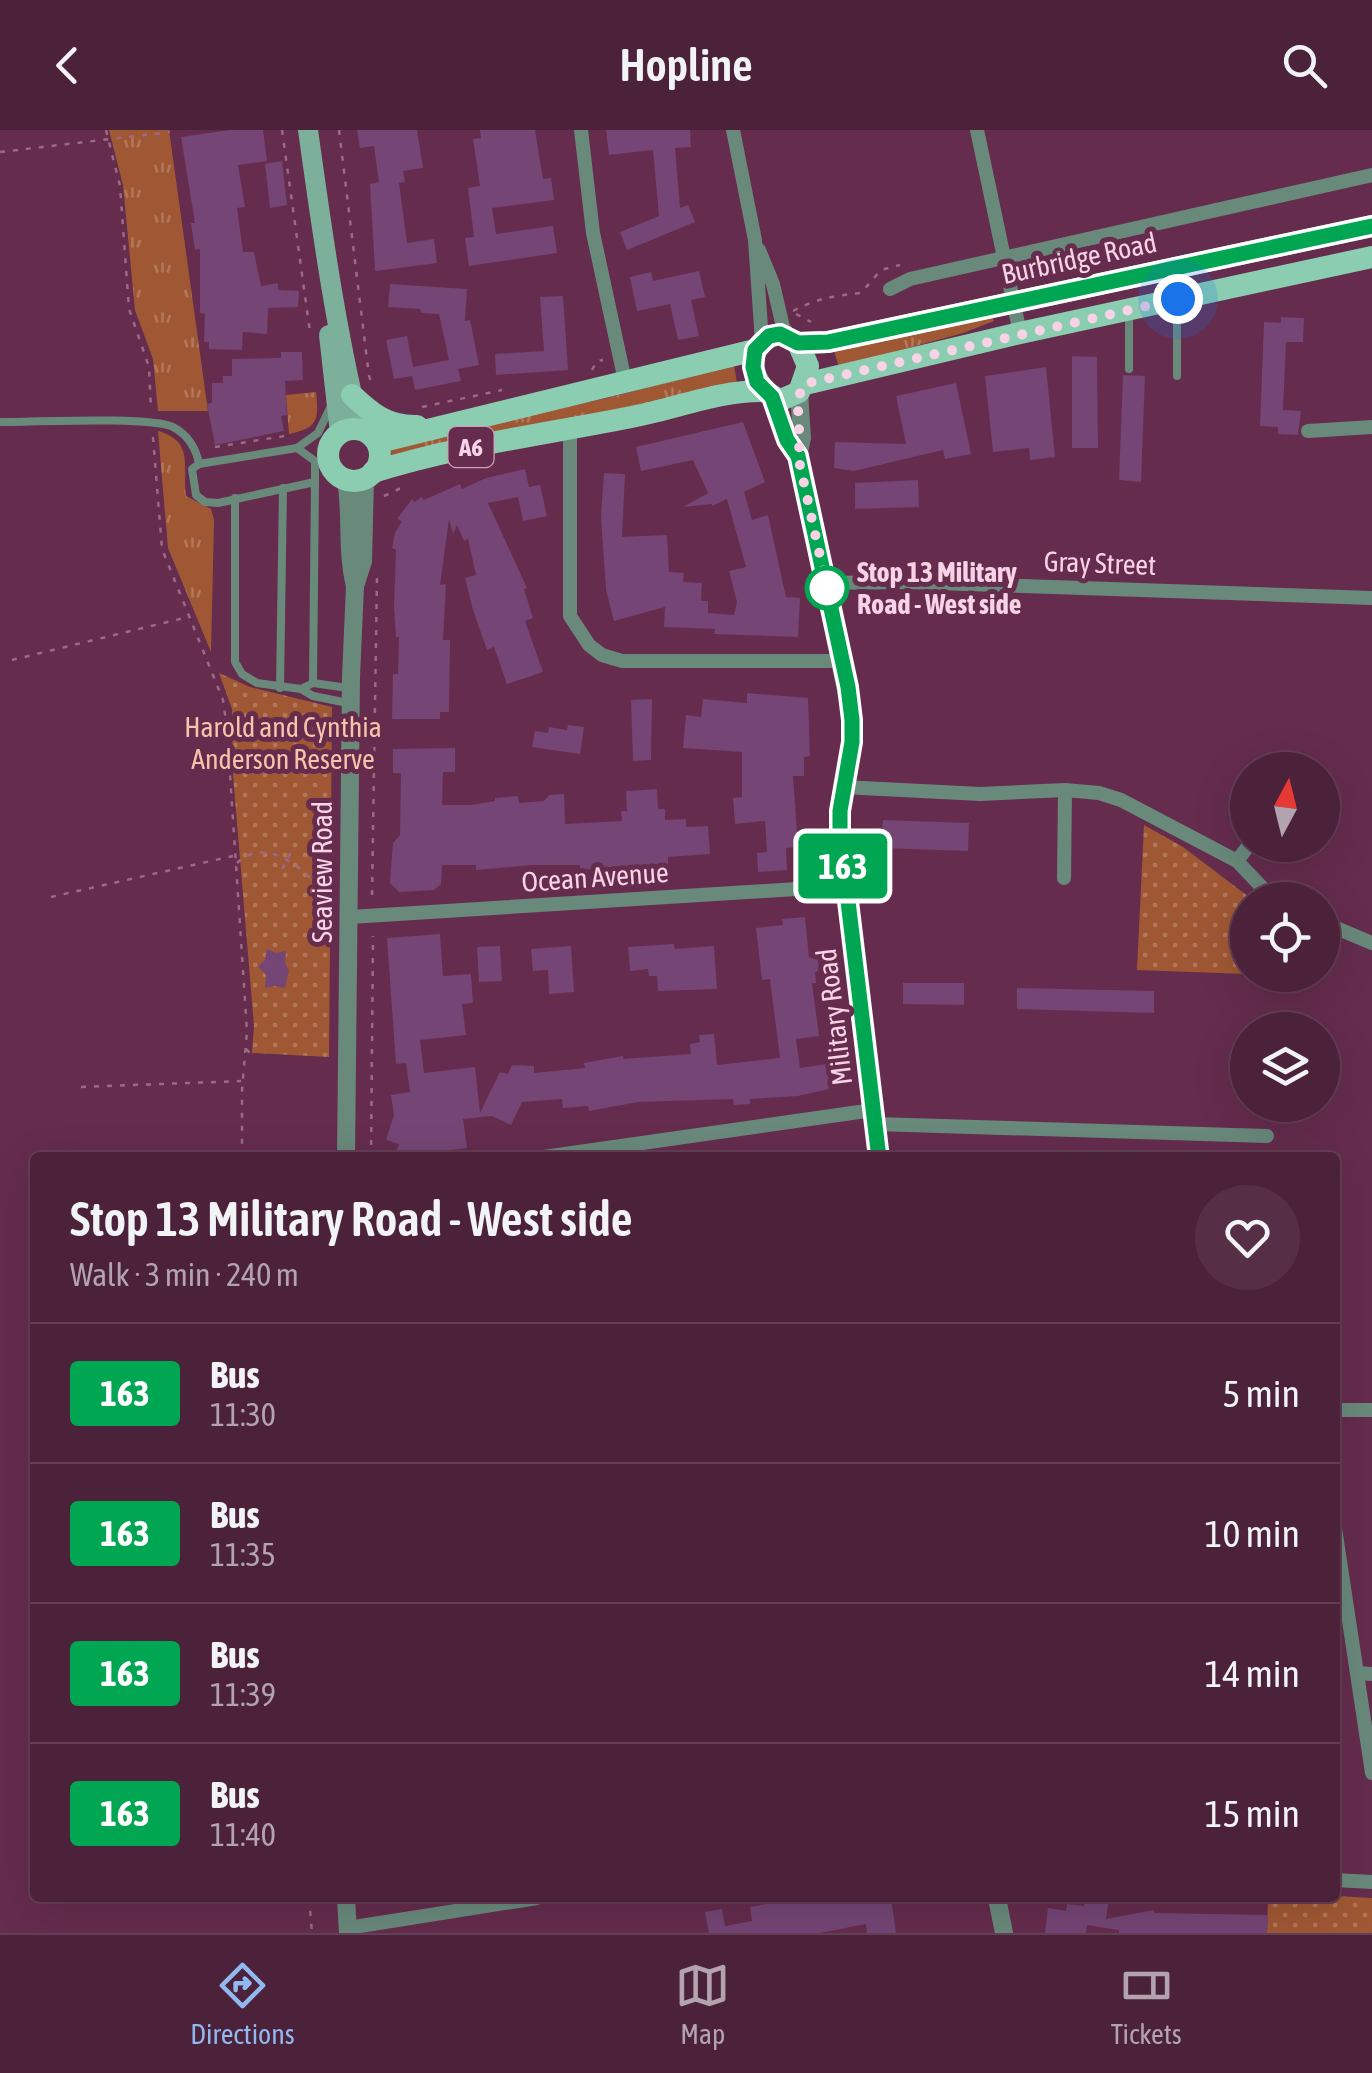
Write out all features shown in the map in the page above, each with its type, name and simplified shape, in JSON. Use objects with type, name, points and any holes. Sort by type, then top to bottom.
[{"type":"main road","points":[[308,130],[332,298],[354,393],[358,434],[380,456],[361,476],[332,470],[328,454],[334,438],[358,434]]},
{"type":"main road","name":"Burbridge Road","points":[[794,340],[828,342],[1372,226]]},
{"type":"main road","name":"A6","points":[[361,476],[424,456],[570,430],[741,392],[768,394],[781,400],[802,388],[1020,333],[1372,257]]},
{"type":"main road","name":"A6","points":[[358,434],[387,440],[758,346],[780,334],[794,340]]},
{"type":"main road","points":[[794,340],[808,366],[802,388]]},
{"type":"main road","points":[[758,346],[755,376],[768,394]]},
{"type":"main road","points":[[354,393],[372,414],[390,424],[440,425]]},
{"type":"street","points":[[580,130],[593,233],[625,381]]},
{"type":"street","points":[[733,130],[755,240],[758,346]]},
{"type":"street","points":[[976,130],[1020,333]]},
{"type":"street","name":"Burbridge Road","points":[[890,289],[910,279],[1372,176]]},
{"type":"street","points":[[755,240],[773,284],[779,314],[794,340]]},
{"type":"street","name":"Military Road","points":[[798,456],[802,388]]},
{"type":"street","name":"Military Road","points":[[768,394],[798,456],[852,720],[840,811],[844,886],[879,1152]]},
{"type":"street","points":[[1308,431],[1372,427]]},
{"type":"street","points":[[570,430],[570,616],[589,645],[622,661],[842,662]]},
{"type":"street","name":"Seaview Road","points":[[346,1152],[351,696],[355,586],[363,560],[361,476]]},
{"type":"street","name":"Gray Street","points":[[826,584],[909,582],[1372,598]]},
{"type":"street","points":[[843,787],[980,794],[1099,792],[1230,858]]},
{"type":"street","points":[[1064,878],[1066,790]]},
{"type":"street","points":[[1237,862],[1256,882]]},
{"type":"street","name":"Ocean Avenue","points":[[350,917],[844,886]]},
{"type":"street","points":[[1340,930],[1372,943]]},
{"type":"street","points":[[586,1152],[874,1117],[1267,1136]]},
{"type":"street","points":[[1340,1410],[1372,1410]]},
{"type":"street","points":[[1340,1553],[1364,1674],[1372,1773]]},
{"type":"street","points":[[1340,1880],[1372,1882]]},
{"type":"street","points":[[346,1902],[348,1930],[513,1902]]},
{"type":"street","points":[[998,1902],[1004,1933]]},
{"type":"lane","points":[[1176,376],[1178,299]]},
{"type":"lane","points":[[1129,309],[1129,369]]},
{"type":"lane","points":[[315,482],[218,503],[205,502],[196,495],[192,470],[199,464],[296,448],[318,433],[354,393]]},
{"type":"lane","points":[[0,422],[152,422],[172,427],[190,441],[199,464]]},
{"type":"lane","points":[[296,448],[316,462],[312,683]]},
{"type":"lane","points":[[280,688],[283,488]]},
{"type":"lane","points":[[235,498],[235,662],[242,674],[256,683],[301,689],[313,696],[351,696]]},
{"type":"lane","points":[[301,689],[312,683],[351,696]]},
{"type":"path","points":[[106,130],[120,186],[128,309],[148,367],[162,549],[223,700],[246,1048],[242,1152]]},
{"type":"path","points":[[282,130],[310,334]]},
{"type":"path","points":[[338,130],[369,376],[354,393]]},
{"type":"path","points":[[0,152],[170,132]]},
{"type":"path","points":[[825,330],[790,312],[823,297],[861,293],[881,270],[907,264]]},
{"type":"path","points":[[592,372],[597,361],[605,360]]},
{"type":"path","points":[[413,409],[502,390]]},
{"type":"path","points":[[215,448],[289,436]]},
{"type":"path","points":[[379,506],[382,497],[399,488]]},
{"type":"path","points":[[372,895],[378,567]]},
{"type":"path","points":[[12,660],[190,617]]},
{"type":"path","points":[[282,869],[294,847]]},
{"type":"path","points":[[236,864],[247,853],[258,850],[287,861],[311,878],[334,904]]},
{"type":"path","points":[[51,897],[235,855]]},
{"type":"path","points":[[312,900],[322,891]]},
{"type":"path","points":[[372,1152],[374,936]]},
{"type":"path","points":[[246,1048],[255,1058]]},
{"type":"path","points":[[81,1087],[242,1080]]},
{"type":"path","points":[[309,1902],[312,1933]]},
{"type":"green space","points":[[109,130],[169,130],[208,411],[158,411],[153,359],[135,310],[123,185]]},
{"type":"green space","points":[[993,318],[994,321],[963,333],[839,367],[834,351]]},
{"type":"green space","points":[[734,365],[737,383],[392,459],[390,445],[607,398]]},
{"type":"green space","points":[[316,392],[314,421],[306,429],[289,434],[286,395]]},
{"type":"green space","points":[[158,431],[170,435],[182,448],[186,496],[211,509],[214,520],[211,652],[168,548]]},
{"type":"green space","name":"Harold and Cynthia Anderson Reserve","points":[[219,673],[250,687],[332,707],[329,1057],[252,1053],[254,1026],[233,775],[232,709]]},
{"type":"green space","points":[[1144,825],[1183,847],[1230,883],[1230,973],[1137,970]]},
{"type":"green space","points":[[1372,1898],[1372,1933],[1267,1933],[1268,1902]]},
{"type":"building","points":[[263,130],[267,161],[238,165],[245,207],[237,208],[243,252],[254,252],[261,286],[278,283],[278,290],[299,291],[298,307],[268,308],[267,334],[243,332],[242,350],[209,349],[209,342],[204,342],[200,249],[195,250],[191,223],[195,223],[181,137]]},
{"type":"building","points":[[357,130],[417,130],[423,168],[403,171],[405,182],[399,183],[407,243],[434,239],[437,263],[375,271],[370,184],[379,182],[374,146],[360,148]]},
{"type":"building","points":[[480,130],[535,130],[543,179],[551,178],[554,200],[492,208],[496,234],[553,226],[557,253],[469,266],[465,238],[474,237],[468,188],[480,186],[473,139],[481,138]]},
{"type":"building","points":[[606,130],[690,130],[691,147],[675,148],[680,208],[688,205],[695,222],[627,250],[620,232],[659,216],[653,150],[609,155]]},
{"type":"building","points":[[282,161],[287,205],[270,208],[265,164]]},
{"type":"building","points":[[699,271],[705,297],[691,300],[699,336],[678,340],[670,304],[637,311],[630,277],[651,272],[653,281]]},
{"type":"building","points":[[390,284],[467,289],[465,321],[470,320],[479,365],[458,369],[461,381],[415,390],[412,376],[394,379],[386,340],[407,336],[413,367],[449,360],[439,314],[388,307]]},
{"type":"building","points":[[563,296],[568,370],[496,375],[495,354],[544,351],[540,297]]},
{"type":"building","points":[[1281,317],[1304,318],[1303,342],[1286,342],[1283,410],[1301,411],[1298,435],[1278,434],[1278,427],[1260,426],[1264,322],[1281,323]]},
{"type":"building","points":[[281,352],[302,352],[303,380],[285,381],[287,415],[281,416],[284,431],[215,445],[207,404],[212,403],[212,383],[223,383],[223,376],[232,376],[232,359],[281,358]]},
{"type":"building","points":[[1072,356],[1097,357],[1098,448],[1072,448]]},
{"type":"building","points":[[1046,367],[1055,457],[1030,460],[1029,448],[993,452],[985,376]]},
{"type":"building","points":[[1123,375],[1145,376],[1141,482],[1119,480]]},
{"type":"building","points":[[956,383],[971,454],[945,459],[943,450],[854,471],[834,468],[835,442],[906,444],[896,396]]},
{"type":"building","points":[[743,422],[765,482],[744,492],[752,520],[768,515],[786,597],[800,598],[798,637],[714,634],[715,629],[664,627],[665,607],[614,621],[606,590],[601,517],[604,473],[625,474],[622,537],[667,535],[669,572],[684,573],[683,582],[702,583],[701,601],[708,601],[708,613],[734,615],[737,602],[729,571],[746,567],[727,499],[712,506],[683,507],[708,493],[693,460],[641,471],[636,447]]},
{"type":"building","points":[[525,469],[529,487],[540,485],[547,516],[523,521],[518,497],[488,503],[527,588],[524,589],[533,618],[525,621],[543,672],[507,684],[494,647],[487,650],[473,610],[465,578],[476,575],[468,539],[464,541],[457,525],[453,534],[449,519],[440,585],[446,584],[443,640],[450,640],[449,712],[440,712],[440,719],[392,719],[399,637],[394,608],[396,550],[392,548],[402,521],[397,519],[412,499],[424,500],[460,484],[462,489],[486,478]]},
{"type":"building","points":[[918,480],[919,507],[855,509],[855,483]]},
{"type":"building","points":[[747,693],[808,698],[810,756],[804,757],[804,776],[793,776],[798,847],[786,848],[787,870],[758,872],[757,853],[767,852],[765,821],[735,824],[733,798],[742,797],[742,752],[683,748],[686,715],[701,717],[703,699],[747,703]]},
{"type":"building","points":[[652,699],[651,760],[633,761],[631,700]]},
{"type":"building","points":[[568,725],[584,727],[580,754],[532,747],[535,731],[548,733],[549,727],[567,730]]},
{"type":"building","points":[[455,748],[455,772],[443,772],[442,805],[471,805],[518,796],[519,803],[544,801],[549,795],[564,794],[565,824],[622,821],[621,811],[627,811],[626,791],[657,789],[658,809],[665,809],[665,820],[686,819],[686,827],[708,826],[710,854],[668,857],[668,864],[580,870],[580,865],[476,870],[476,865],[442,865],[441,884],[434,890],[399,892],[390,883],[393,843],[400,835],[401,773],[393,773],[393,749]]},
{"type":"building","points":[[883,820],[969,823],[968,851],[881,848]]},
{"type":"building","points":[[805,917],[809,958],[818,957],[819,971],[815,972],[816,983],[812,983],[819,1036],[796,1039],[800,1068],[834,1063],[837,1079],[828,1080],[829,1089],[798,1096],[750,1099],[750,1104],[734,1105],[733,1099],[638,1102],[589,1111],[588,1106],[563,1108],[562,1099],[522,1102],[511,1125],[492,1116],[463,1119],[467,1148],[396,1152],[399,1144],[386,1140],[394,1115],[391,1095],[410,1092],[406,1063],[396,1064],[387,938],[440,934],[443,976],[471,974],[473,1003],[462,1004],[466,1035],[420,1040],[424,1073],[475,1067],[480,1113],[500,1072],[508,1074],[512,1065],[534,1066],[534,1073],[585,1068],[584,1063],[623,1056],[691,1054],[690,1044],[700,1042],[699,1035],[714,1034],[717,1065],[780,1058],[770,979],[762,980],[756,928],[783,925],[782,919]]},
{"type":"building","points":[[674,944],[675,949],[714,946],[717,989],[658,991],[657,976],[649,976],[648,969],[630,971],[628,947]]},
{"type":"building","points":[[500,946],[502,981],[479,982],[477,947]]},
{"type":"building","points":[[571,946],[574,992],[549,994],[548,970],[533,971],[531,949]]},
{"type":"building","points":[[267,949],[276,953],[286,951],[289,970],[285,988],[265,988],[266,975],[258,966],[265,960]]},
{"type":"building","points":[[903,983],[964,983],[964,1005],[903,1004]]},
{"type":"building","points":[[1017,988],[1154,991],[1154,1013],[1017,1009]]},
{"type":"building","points":[[778,1902],[892,1902],[896,1933],[867,1933],[866,1924],[820,1933],[709,1933],[705,1912],[722,1909],[725,1926],[752,1921],[750,1907]]},
{"type":"building","points":[[1084,1902],[1108,1902],[1106,1919],[1154,1910],[1268,1915],[1267,1933],[1119,1933],[1087,1925],[1086,1933],[1045,1933],[1048,1908],[1066,1911],[1067,1904],[1084,1906]]},
{"type":"bus line","name":"163","points":[[878,1152],[840,835],[846,764],[852,742],[848,687],[798,456],[787,440],[772,397],[757,382],[753,367],[755,350],[769,336],[780,334],[798,343],[828,342],[1372,226]]},
{"type":"place","name":"Stop 13 Military Road - West side","points":[[827,588]]},
{"type":"route","points":[[827,588],[798,456],[802,438],[799,392],[804,384],[1178,299]]}]
